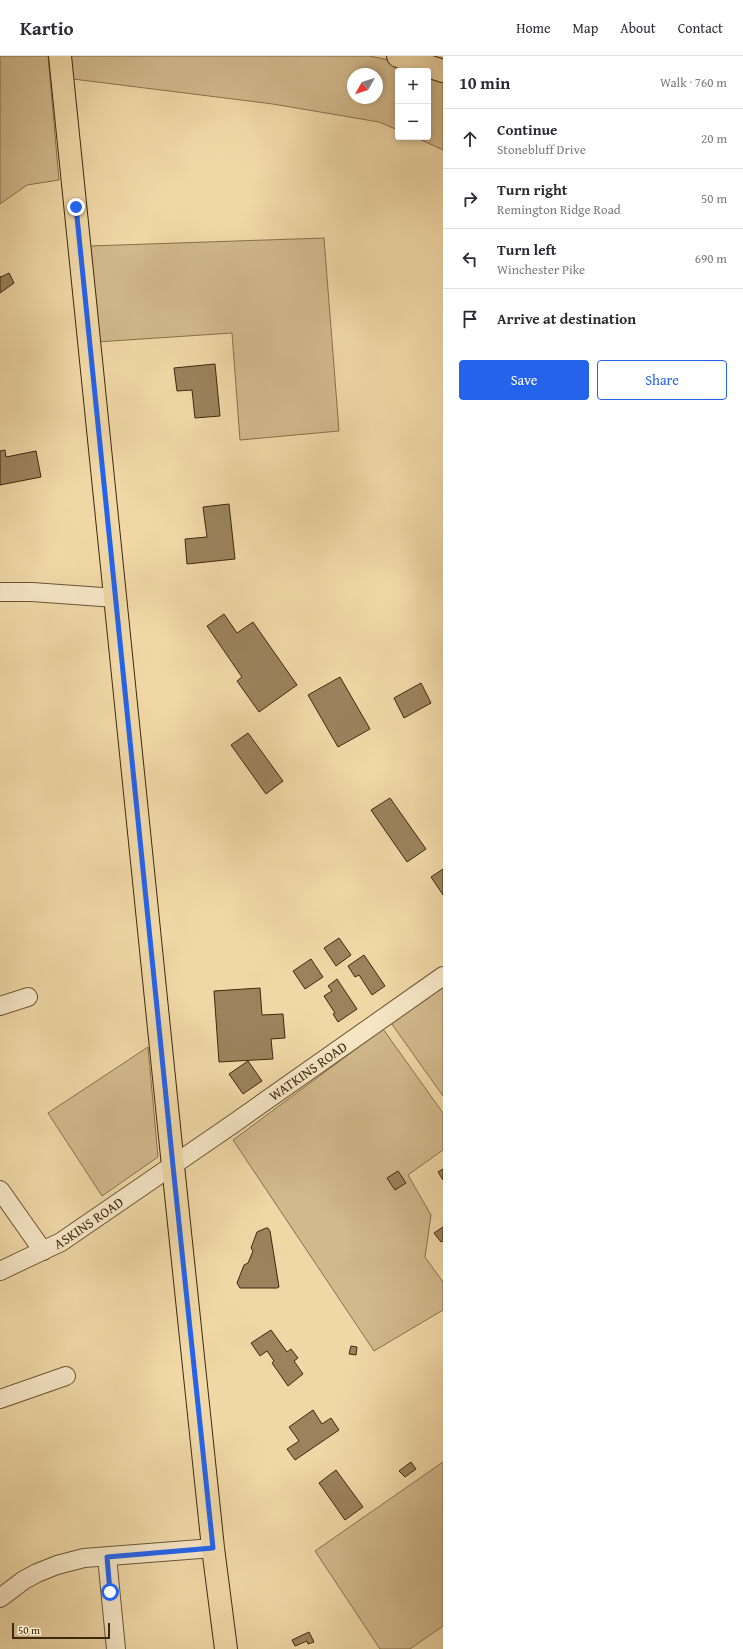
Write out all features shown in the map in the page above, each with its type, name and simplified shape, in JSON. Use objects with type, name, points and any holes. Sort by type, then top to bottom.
[{"type":"main road","points":[[398,56],[443,71]]},
{"type":"main road","points":[[61,66],[173,1166],[213,1548],[226,1649]]},
{"type":"street","points":[[0,592],[32,592],[116,598]]},
{"type":"street","name":"WATKINS ROAD","points":[[173,1166],[443,976]]},
{"type":"street","points":[[0,1006],[28,997]]},
{"type":"street","name":"ASKINS ROAD","points":[[0,1271],[61,1242],[173,1166]]},
{"type":"street","points":[[0,1190],[43,1251]]},
{"type":"street","points":[[0,1399],[66,1376]]},
{"type":"street","points":[[0,1598],[24,1580],[57,1565],[84,1558],[213,1548]]},
{"type":"street","points":[[107,1557],[116,1649]]},
{"type":"shaded area","points":[[0,56],[48,56],[59,180],[27,185],[0,204]]},
{"type":"shaded area","points":[[71,56],[370,56],[393,61],[411,68],[395,68],[395,129],[379,122],[273,104],[73,79]]},
{"type":"shaded area","points":[[431,75],[443,81],[443,150],[421,140],[431,140]]},
{"type":"shaded area","points":[[324,238],[339,431],[240,440],[232,333],[97,342],[90,246]]},
{"type":"shaded area","points":[[443,986],[443,1096],[391,1023]]},
{"type":"shaded area","points":[[383,1029],[443,1113],[443,1150],[408,1175],[431,1215],[425,1257],[443,1282],[443,1310],[374,1351],[233,1140]]},
{"type":"shaded area","points":[[148,1047],[158,1157],[102,1196],[48,1113]]},
{"type":"shaded area","points":[[443,1462],[443,1626],[410,1649],[380,1649],[315,1551]]},
{"type":"building","points":[[9,273],[14,283],[0,293],[0,276],[1,277]]},
{"type":"building","points":[[215,364],[220,416],[195,418],[192,390],[177,391],[174,368]]},
{"type":"building","points":[[5,450],[6,457],[36,451],[41,477],[0,485],[0,451]]},
{"type":"building","points":[[229,504],[235,559],[187,564],[185,539],[207,537],[203,507]]},
{"type":"building","points":[[224,614],[237,633],[253,622],[297,685],[259,712],[237,681],[242,677],[207,626]]},
{"type":"building","points":[[340,677],[370,729],[338,747],[308,695]]},
{"type":"building","points":[[421,683],[431,703],[404,718],[394,698]]},
{"type":"building","points":[[248,733],[283,781],[266,794],[231,745]]},
{"type":"building","points":[[390,798],[426,849],[407,862],[371,810]]},
{"type":"building","points":[[443,869],[443,895],[431,877]]},
{"type":"building","points":[[339,938],[351,955],[336,966],[324,948]]},
{"type":"building","points":[[364,955],[385,986],[372,995],[359,975],[355,977],[348,966]]},
{"type":"building","points":[[311,959],[323,977],[305,989],[293,971]]},
{"type":"building","points":[[337,979],[357,1009],[338,1022],[333,1014],[335,1013],[324,996],[332,991],[328,986]]},
{"type":"building","points":[[260,988],[262,1015],[283,1014],[285,1038],[271,1039],[273,1059],[219,1062],[214,991]]},
{"type":"building","points":[[248,1061],[262,1081],[243,1094],[229,1074]]},
{"type":"building","points":[[443,1169],[443,1180],[438,1172]]},
{"type":"building","points":[[398,1171],[406,1183],[395,1190],[387,1178]]},
{"type":"building","points":[[443,1227],[443,1241],[441,1242],[434,1233]]},
{"type":"building","points":[[266,1228],[270,1231],[279,1287],[240,1288],[237,1283],[244,1265],[248,1263],[253,1251],[251,1248],[257,1232]]},
{"type":"building","points":[[271,1330],[287,1352],[291,1349],[298,1358],[294,1361],[303,1374],[288,1386],[272,1363],[274,1361],[267,1351],[260,1356],[251,1343]]},
{"type":"building","points":[[351,1346],[357,1347],[356,1355],[349,1354]]},
{"type":"building","points":[[313,1410],[322,1424],[331,1418],[339,1430],[295,1460],[287,1449],[299,1441],[289,1427]]},
{"type":"building","points":[[411,1462],[416,1469],[405,1477],[399,1471]]},
{"type":"building","points":[[336,1470],[363,1507],[345,1520],[319,1483]]},
{"type":"building","points":[[309,1632],[314,1642],[308,1644],[307,1641],[295,1646],[292,1640]]},
{"type":"route","points":[[76,207],[213,1548],[107,1557],[110,1592]]}]
